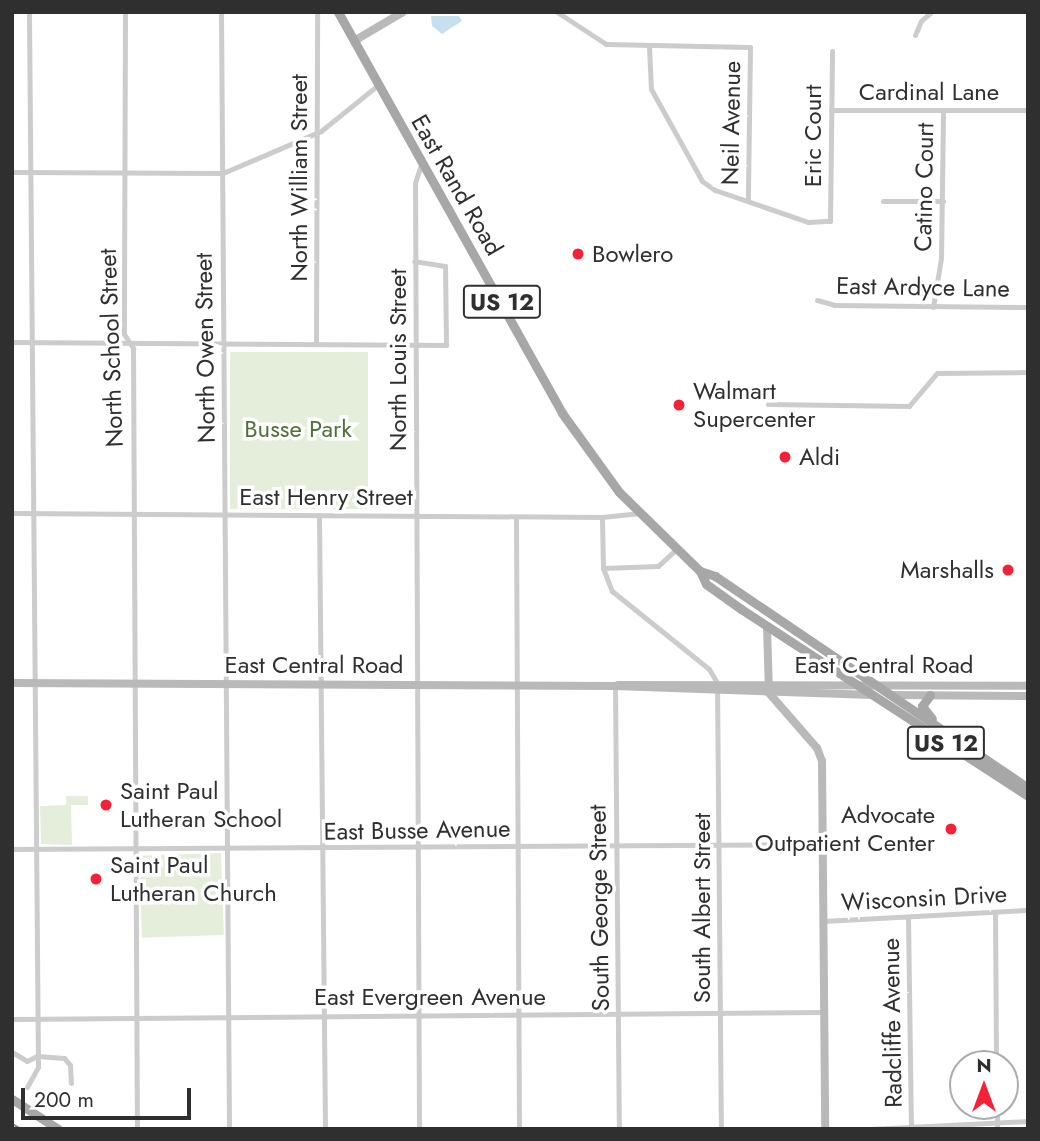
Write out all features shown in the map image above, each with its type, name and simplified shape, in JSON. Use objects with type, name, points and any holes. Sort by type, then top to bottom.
[{"type":"main road","name":"East Rand Road","points":[[338,12],[562,413],[638,513],[675,550],[700,570],[715,576],[872,690]]},
{"type":"main road","points":[[354,41],[403,12]]},
{"type":"main road","name":"East Rand Road","points":[[700,570],[706,583],[767,626],[872,690]]},
{"type":"main road","points":[[767,626],[766,684],[769,693],[820,754],[825,1129]]},
{"type":"main road","name":"East Central Road","points":[[12,683],[615,686],[717,688],[794,694],[1028,686]]},
{"type":"main road","name":"East Central Road","points":[[717,688],[766,684],[930,695],[1028,696]]},
{"type":"main road","name":"US 12","points":[[872,690],[958,741],[1028,788]]},
{"type":"main road","name":"US 12","points":[[872,690],[1028,796]]},
{"type":"main road","points":[[788,715],[794,694]]},
{"type":"main road","points":[[930,695],[923,703],[923,711],[958,741]]},
{"type":"main road","points":[[12,1099],[58,1129]]},
{"type":"street","points":[[27,1087],[37,1070],[35,350],[32,342],[29,12]]},
{"type":"street","name":"North School Street","points":[[125,12],[126,343],[133,348],[132,683],[136,1129]]},
{"type":"street","name":"North Owen Street","points":[[221,12],[220,173],[229,1129]]},
{"type":"street","name":"North William Street","points":[[317,12],[317,344]]},
{"type":"street","points":[[558,12],[606,44],[649,47],[651,89],[702,181],[715,190],[748,199]]},
{"type":"street","points":[[915,35],[921,21],[931,12]]},
{"type":"street","name":"Neil Avenue","points":[[649,47],[750,47],[748,199]]},
{"type":"street","name":"Eric Court","points":[[748,199],[788,218],[830,221],[832,51]]},
{"type":"street","points":[[12,172],[220,173],[317,132],[378,85]]},
{"type":"street","name":"Cardinal Lane","points":[[831,110],[1028,110]]},
{"type":"street","name":"Catino Court","points":[[933,307],[943,201],[943,110]]},
{"type":"street","name":"North Louis Street","points":[[419,1129],[414,261],[415,183],[422,162]]},
{"type":"street","points":[[883,201],[943,201]]},
{"type":"street","points":[[12,341],[446,345],[445,266],[414,261]]},
{"type":"street","name":"East Ardyce Lane","points":[[817,300],[933,307],[1028,307]]},
{"type":"street","points":[[768,404],[909,406],[937,373],[1028,372]]},
{"type":"street","name":"East Henry Street","points":[[12,513],[602,517],[638,513]]},
{"type":"street","points":[[319,515],[325,1129]]},
{"type":"street","points":[[516,517],[519,1129]]},
{"type":"street","points":[[602,517],[603,568],[625,605],[711,671],[717,688]]},
{"type":"street","points":[[603,568],[658,566],[675,550]]},
{"type":"street","name":"South George Street","points":[[615,686],[619,1129]]},
{"type":"street","name":"South Albert Street","points":[[717,688],[721,1129]]},
{"type":"street","name":"East Busse Avenue","points":[[12,849],[823,844]]},
{"type":"street","name":"Wisconsin Drive","points":[[823,921],[1028,911]]},
{"type":"street","points":[[995,912],[996,1050]]},
{"type":"street","name":"Radcliffe Avenue","points":[[908,917],[911,1128]]},
{"type":"street","name":"East Evergreen Avenue","points":[[12,1019],[824,1012]]},
{"type":"street","points":[[12,1052],[27,1061],[37,1056],[68,1061],[71,1083]]},
{"type":"street","points":[[870,1129],[997,1126],[1028,1121]]},
{"type":"green space","name":"Busse Park","points":[[230,352],[368,352],[368,509],[230,509]]},
{"type":"green space","points":[[66,796],[88,796],[88,805],[71,805],[72,845],[41,844],[40,806],[66,805]]},
{"type":"green space","points":[[221,853],[224,935],[142,938],[139,856]]},
{"type":"water","points":[[431,16],[459,16],[462,21],[442,34],[432,26]]},
{"type":"railway","points":[[12,1125],[19,1129]]},
{"type":"place","name":"Bowlero","points":[[578,254]]},
{"type":"place","name":"Walmart Supercenter","points":[[679,405]]},
{"type":"place","name":"Aldi","points":[[785,457]]},
{"type":"place","name":"Marshalls","points":[[1008,570]]},
{"type":"place","name":"Saint Paul Lutheran School","points":[[106,805]]},
{"type":"place","name":"Advocate Outpatient Center","points":[[951,829]]},
{"type":"place","name":"Saint Paul Lutheran Church","points":[[96,879]]}]
